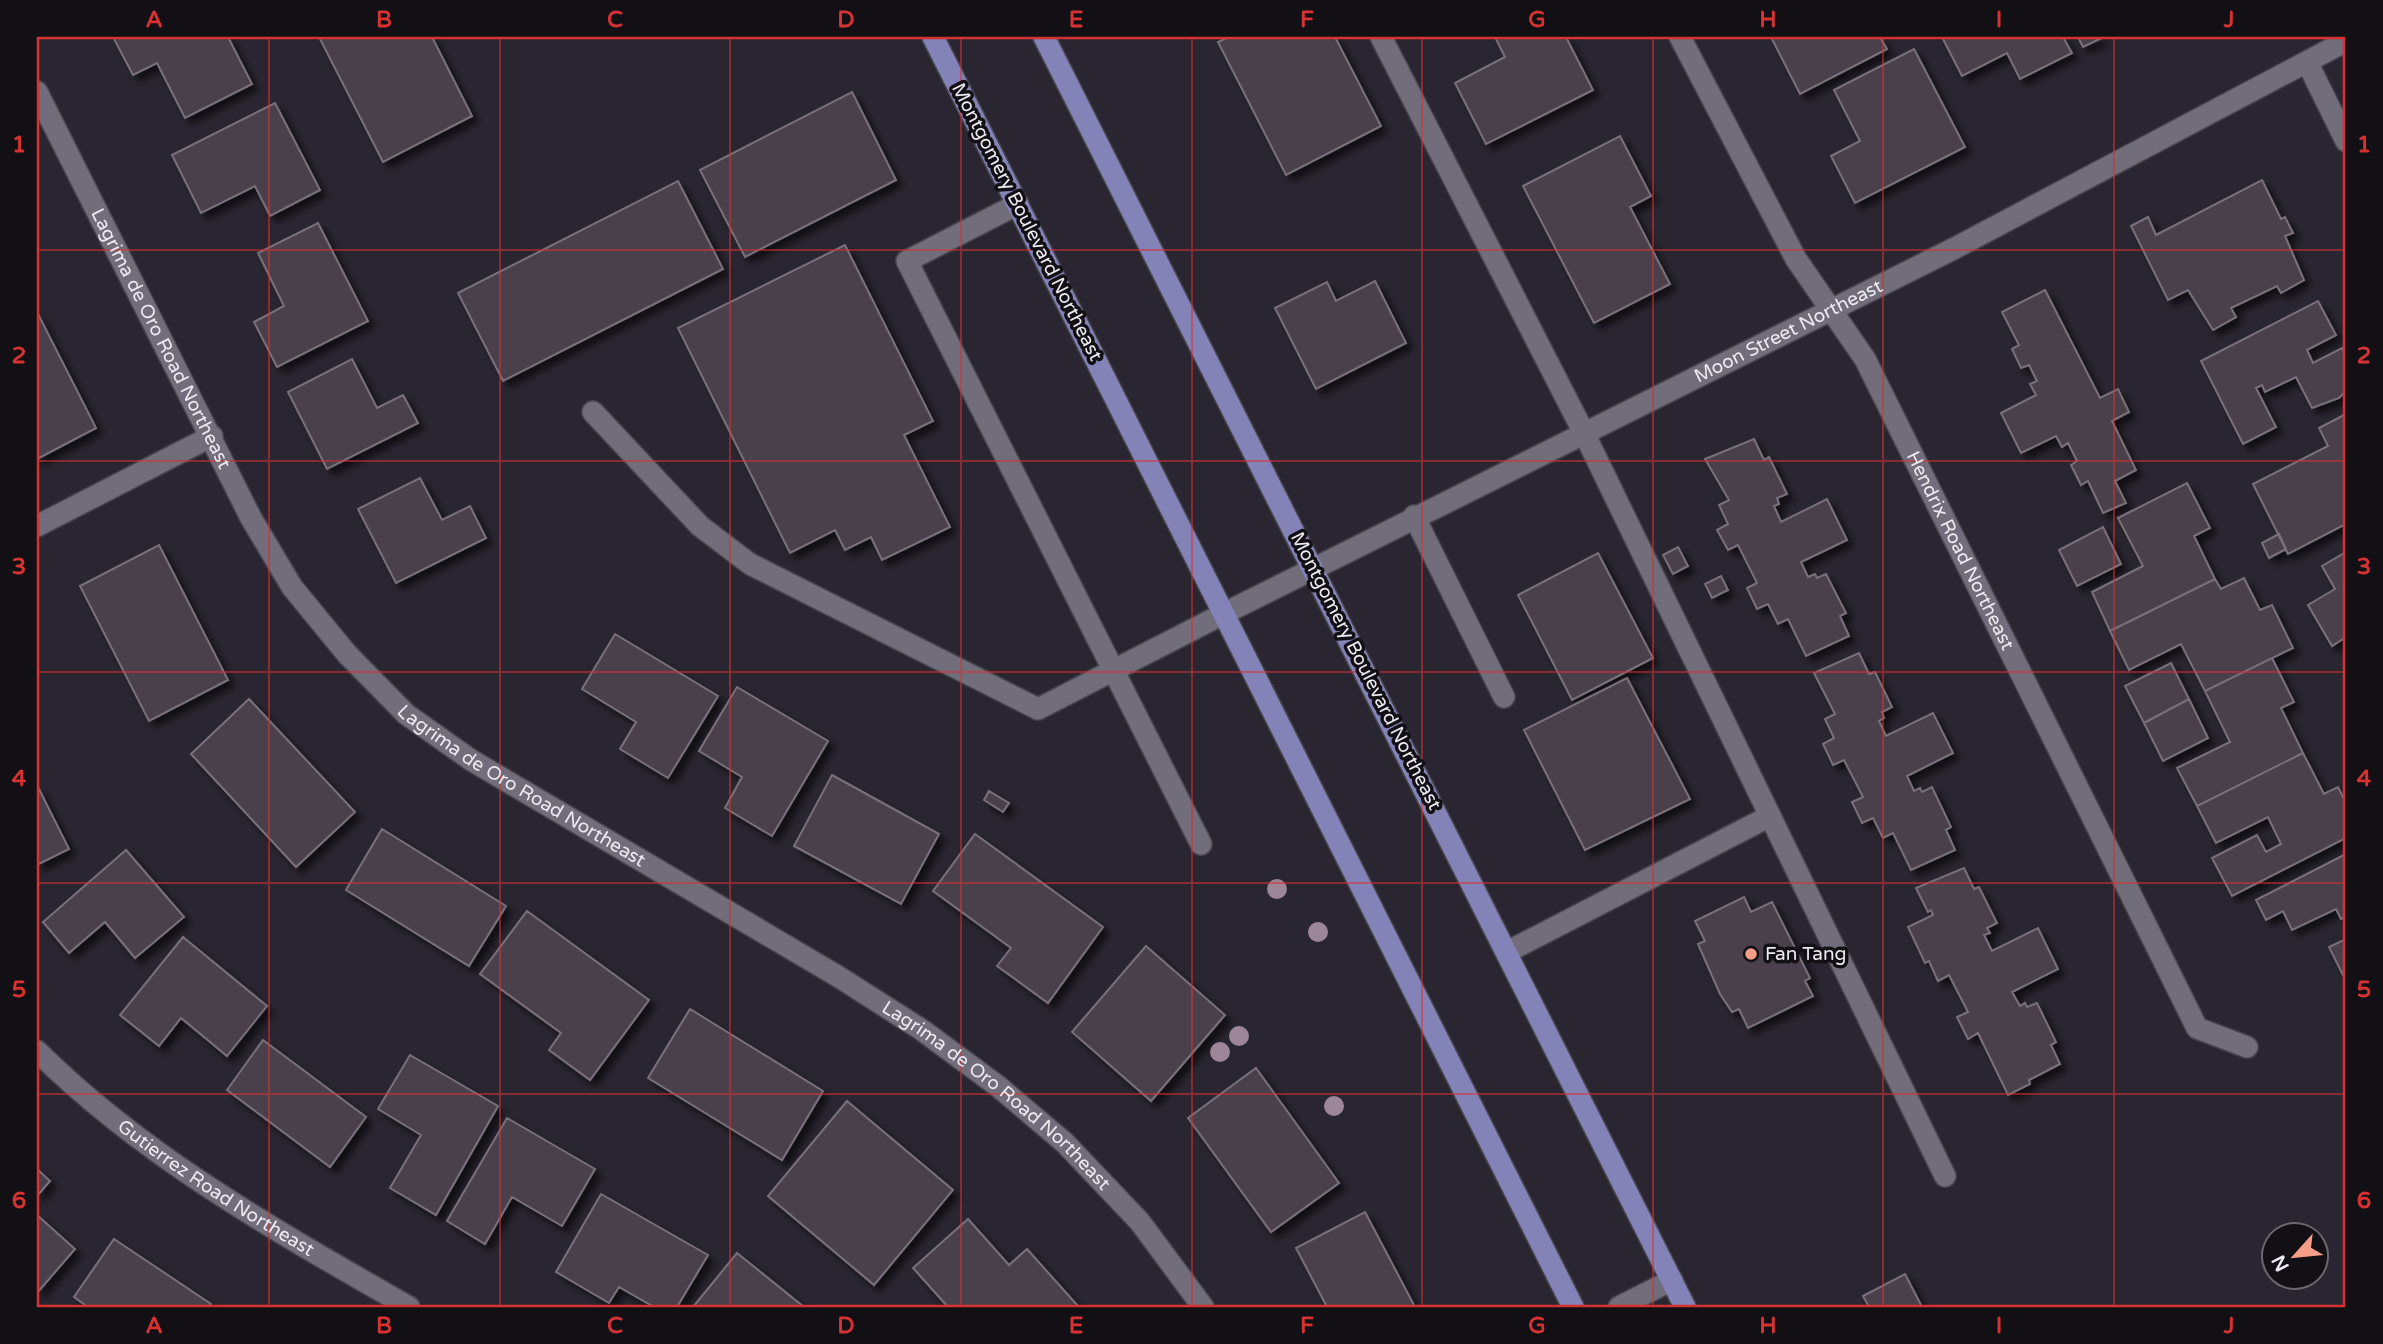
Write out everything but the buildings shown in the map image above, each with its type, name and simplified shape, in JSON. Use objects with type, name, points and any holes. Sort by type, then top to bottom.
[{"type":"main road","name":"Montgomery Boulevard Northeast","points":[[933,37],[1573,1307]]},
{"type":"main road","name":"Montgomery Boulevard Northeast","points":[[1044,37],[1314,566],[1685,1307]]},
{"type":"street","points":[[1381,37],[1584,433],[1945,1176]]},
{"type":"street","name":"Hendrix Road Northeast","points":[[1681,37],[1796,259],[1828,309],[1866,359],[2197,1028],[2247,1046]]},
{"type":"street","name":"Moon Street Northeast","points":[[593,412],[699,526],[750,564],[1038,709],[1314,566],[1955,248],[2346,41]]},
{"type":"street","points":[[2307,62],[2346,141]]},
{"type":"street","name":"Lagrima de Oro Road Northeast","points":[[37,92],[251,518],[292,587],[347,654],[406,713],[471,760],[839,977],[922,1030],[999,1087],[1065,1143],[1140,1222],[1203,1307]]},
{"type":"street","points":[[1018,204],[906,261],[1201,844]]},
{"type":"street","points":[[37,526],[212,436]]},
{"type":"street","points":[[1414,516],[1504,696]]},
{"type":"street","points":[[1507,952],[1770,816]]},
{"type":"street","name":"Gutierrez Road Northeast","points":[[37,1051],[128,1130],[204,1186],[409,1307]]},
{"type":"street","points":[[1619,1307],[1672,1280]]},
{"type":"place","name":"Fan Tang","points":[[1751,954]]}]
